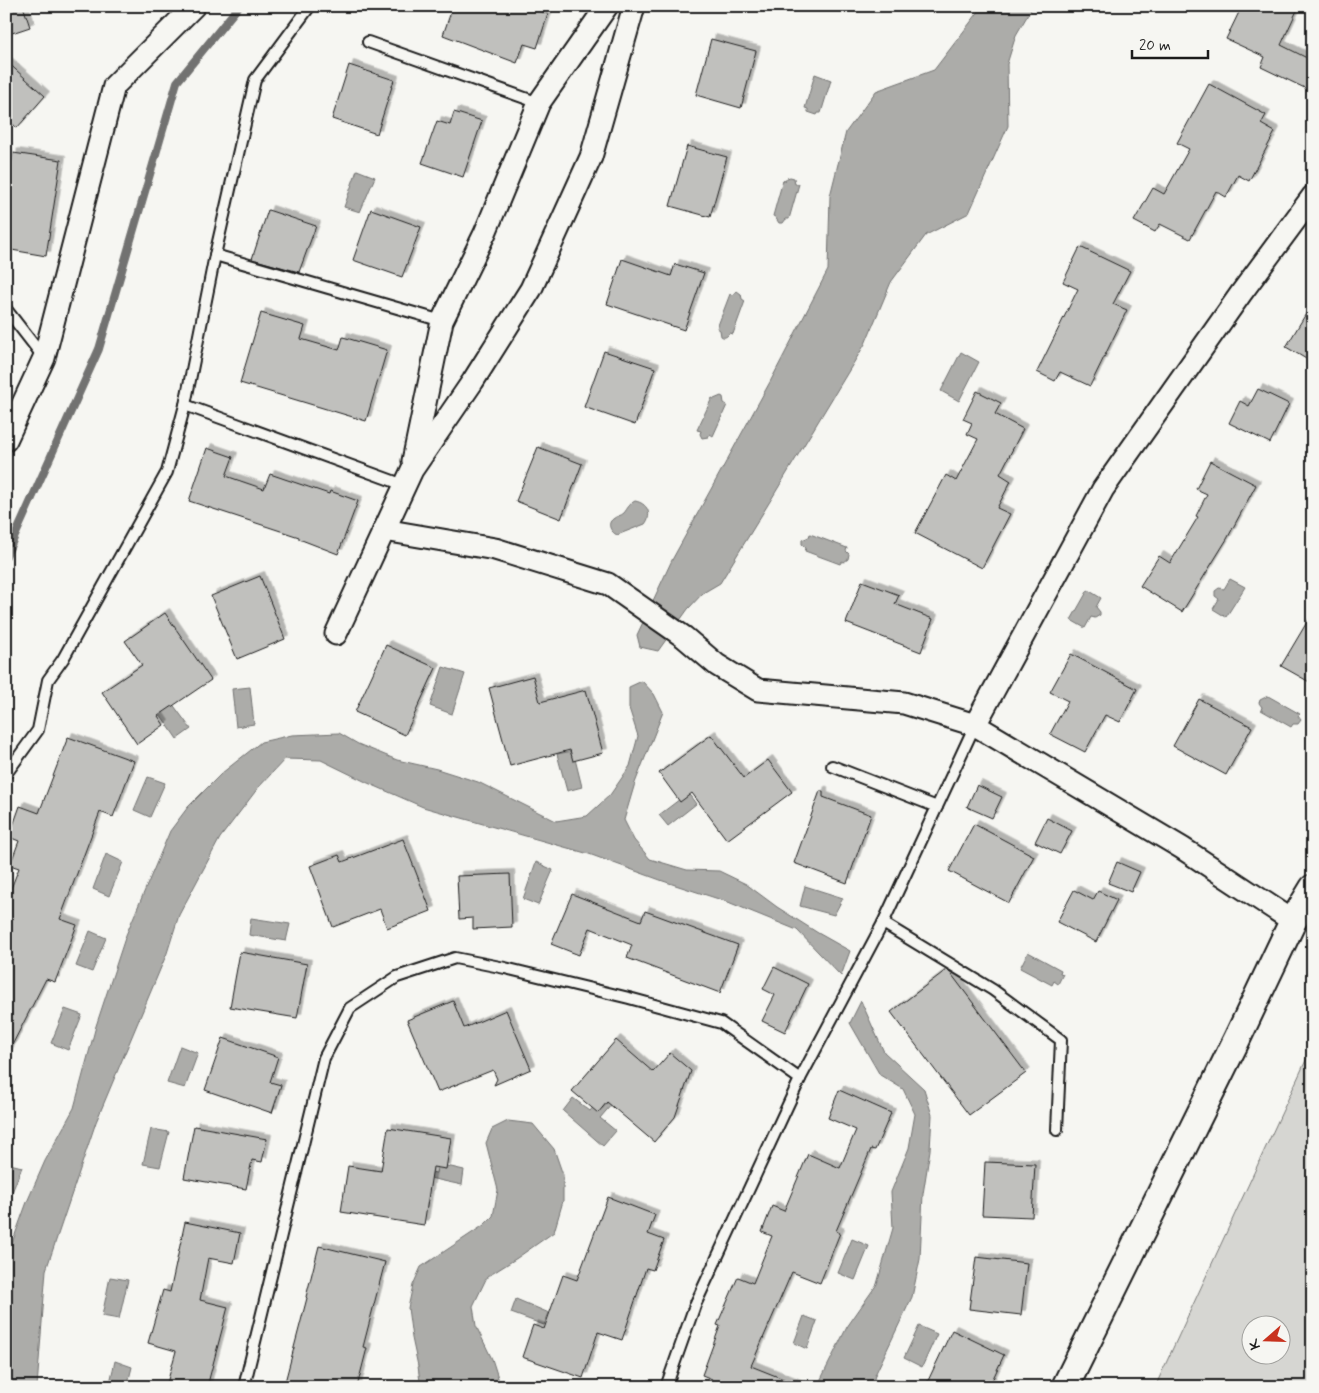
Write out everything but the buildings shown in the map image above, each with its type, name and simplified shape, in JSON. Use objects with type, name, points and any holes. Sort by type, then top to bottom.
[{"type":"street","points":[[6,440],[44,358],[114,86],[194,6]]},
{"type":"street","points":[[408,478],[442,321],[485,233],[539,103],[607,6]]},
{"type":"street","points":[[336,634],[408,478],[474,381],[531,288],[591,157],[634,6]]},
{"type":"street","points":[[975,726],[1103,489],[1242,292],[1313,196]]},
{"type":"street","points":[[384,530],[495,549],[608,584],[684,637],[717,665],[758,690],[904,703],[975,726],[1182,848],[1293,921]]},
{"type":"street","points":[[1065,1387],[1233,1048],[1293,921],[1313,888]]},
{"type":"lane","points":[[6,774],[38,730],[48,680],[63,659],[168,472],[185,405],[215,255],[255,80],[310,6]]},
{"type":"lane","points":[[368,42],[539,103]]},
{"type":"lane","points":[[215,255],[442,321]]},
{"type":"lane","points":[[6,309],[44,358]]},
{"type":"lane","points":[[185,405],[408,478]]},
{"type":"lane","points":[[666,1387],[695,1305],[800,1079],[883,924],[975,726]]},
{"type":"lane","points":[[832,766],[937,808]]},
{"type":"lane","points":[[883,924],[993,990],[1061,1040],[1057,1130]]},
{"type":"lane","points":[[244,1387],[324,1058],[350,1008],[397,977],[454,958],[505,968],[630,998],[721,1023],[800,1079]]},
{"type":"shaded area","points":[[983,6],[1033,6],[1016,35],[1007,64],[1008,126],[969,213],[926,235],[891,282],[865,344],[720,583],[703,593],[688,609],[658,651],[640,647],[637,635],[672,560],[770,382],[828,270],[830,196],[846,132],[876,91],[934,70]]},
{"type":"shaded area","points":[[815,74],[831,80],[821,113],[817,115],[808,112],[808,109],[805,108]]},
{"type":"shaded area","points":[[357,170],[375,177],[360,212],[344,207]]},
{"type":"shaded area","points":[[790,177],[794,178],[795,184],[799,184],[789,219],[779,223],[773,216],[783,180],[785,181]]},
{"type":"shaded area","points":[[737,291],[745,301],[733,334],[730,333],[726,337],[722,337],[720,330],[717,328],[730,294],[732,295]]},
{"type":"shaded area","points":[[961,352],[979,362],[959,401],[941,391]]},
{"type":"shaded area","points":[[721,396],[727,405],[713,436],[710,434],[708,437],[702,438],[701,431],[697,430],[712,398]]},
{"type":"shaded area","points":[[635,501],[643,504],[648,509],[649,513],[645,524],[617,535],[610,528],[611,521],[624,513]]},
{"type":"shaded area","points":[[810,534],[847,548],[848,559],[840,564],[805,551],[806,548],[802,544],[802,540],[809,537]]},
{"type":"shaded area","points":[[1230,579],[1245,587],[1226,617],[1213,609],[1219,599],[1215,596],[1215,591],[1219,588],[1224,589]]},
{"type":"shaded area","points":[[1088,590],[1101,598],[1096,607],[1100,615],[1095,618],[1091,617],[1085,628],[1071,620]]},
{"type":"shaded area","points":[[443,667],[465,674],[452,714],[430,706]]},
{"type":"shaded area","points":[[642,681],[654,694],[663,712],[635,783],[624,820],[634,840],[650,859],[687,870],[719,871],[746,884],[777,907],[850,951],[841,976],[797,930],[728,902],[589,854],[423,807],[321,760],[285,759],[258,788],[220,838],[179,915],[167,953],[96,1122],[46,1270],[37,1387],[9,1387],[10,1314],[8,1254],[27,1202],[45,1161],[74,1108],[96,1026],[126,935],[170,831],[188,807],[222,773],[261,742],[292,735],[339,733],[358,744],[397,760],[437,769],[478,782],[556,821],[587,816],[610,795],[630,766],[638,736],[629,708],[629,687]]},
{"type":"shaded area","points":[[250,687],[254,724],[236,727],[232,689]]},
{"type":"shaded area","points":[[1268,696],[1300,714],[1298,716],[1301,720],[1298,724],[1293,724],[1291,727],[1261,710],[1260,700]]},
{"type":"shaded area","points":[[169,699],[191,729],[177,739],[156,708]]},
{"type":"shaded area","points":[[573,751],[582,787],[567,791],[557,754]]},
{"type":"shaded area","points":[[148,777],[165,783],[150,817],[134,810]]},
{"type":"shaded area","points":[[688,793],[696,804],[668,826],[659,815]]},
{"type":"shaded area","points":[[106,854],[123,862],[109,896],[93,889]]},
{"type":"shaded area","points":[[536,862],[553,870],[538,905],[523,899]]},
{"type":"shaded area","points":[[805,886],[843,898],[834,915],[800,906]]},
{"type":"shaded area","points":[[251,918],[290,924],[286,941],[249,935]]},
{"type":"shaded area","points":[[90,931],[106,938],[92,972],[76,966]]},
{"type":"shaded area","points":[[1028,952],[1061,970],[1060,973],[1063,974],[1058,984],[1054,981],[1052,985],[1020,968]]},
{"type":"shaded area","points":[[861,1001],[884,1052],[924,1089],[932,1115],[930,1150],[923,1194],[920,1259],[912,1297],[875,1375],[872,1387],[817,1387],[847,1327],[877,1284],[893,1228],[891,1192],[909,1148],[915,1114],[903,1089],[880,1075],[850,1023]]},
{"type":"shaded area","points":[[65,1009],[82,1015],[68,1050],[51,1043]]},
{"type":"shaded area","points":[[1313,1045],[1313,1387],[1155,1387]]},
{"type":"shaded area","points":[[180,1046],[198,1053],[185,1088],[167,1083]]},
{"type":"shaded area","points":[[602,1096],[612,1104],[600,1118],[616,1131],[603,1146],[563,1111],[573,1098],[590,1111]]},
{"type":"shaded area","points":[[508,1121],[533,1124],[554,1149],[563,1175],[563,1201],[554,1232],[487,1277],[473,1306],[476,1326],[492,1359],[501,1387],[417,1387],[420,1382],[408,1308],[413,1285],[421,1267],[484,1225],[493,1216],[498,1190],[486,1143],[492,1129]]},
{"type":"shaded area","points":[[151,1129],[169,1132],[160,1167],[143,1164]]},
{"type":"shaded area","points":[[6,1163],[22,1167],[7,1205],[6,1204]]},
{"type":"shaded area","points":[[438,1164],[464,1170],[462,1185],[425,1177],[426,1171],[436,1173]]},
{"type":"shaded area","points":[[852,1239],[869,1246],[855,1280],[838,1273]]},
{"type":"shaded area","points":[[110,1277],[128,1280],[119,1319],[102,1316]]},
{"type":"shaded area","points":[[516,1299],[549,1313],[544,1325],[511,1313]]},
{"type":"shaded area","points":[[804,1316],[817,1321],[807,1349],[794,1343]]},
{"type":"shaded area","points":[[919,1326],[937,1334],[922,1367],[904,1358]]},
{"type":"shaded area","points":[[115,1361],[132,1367],[127,1387],[109,1387]]},
{"type":"waterway","points":[[6,556],[99,349],[177,82],[239,6]]}]
